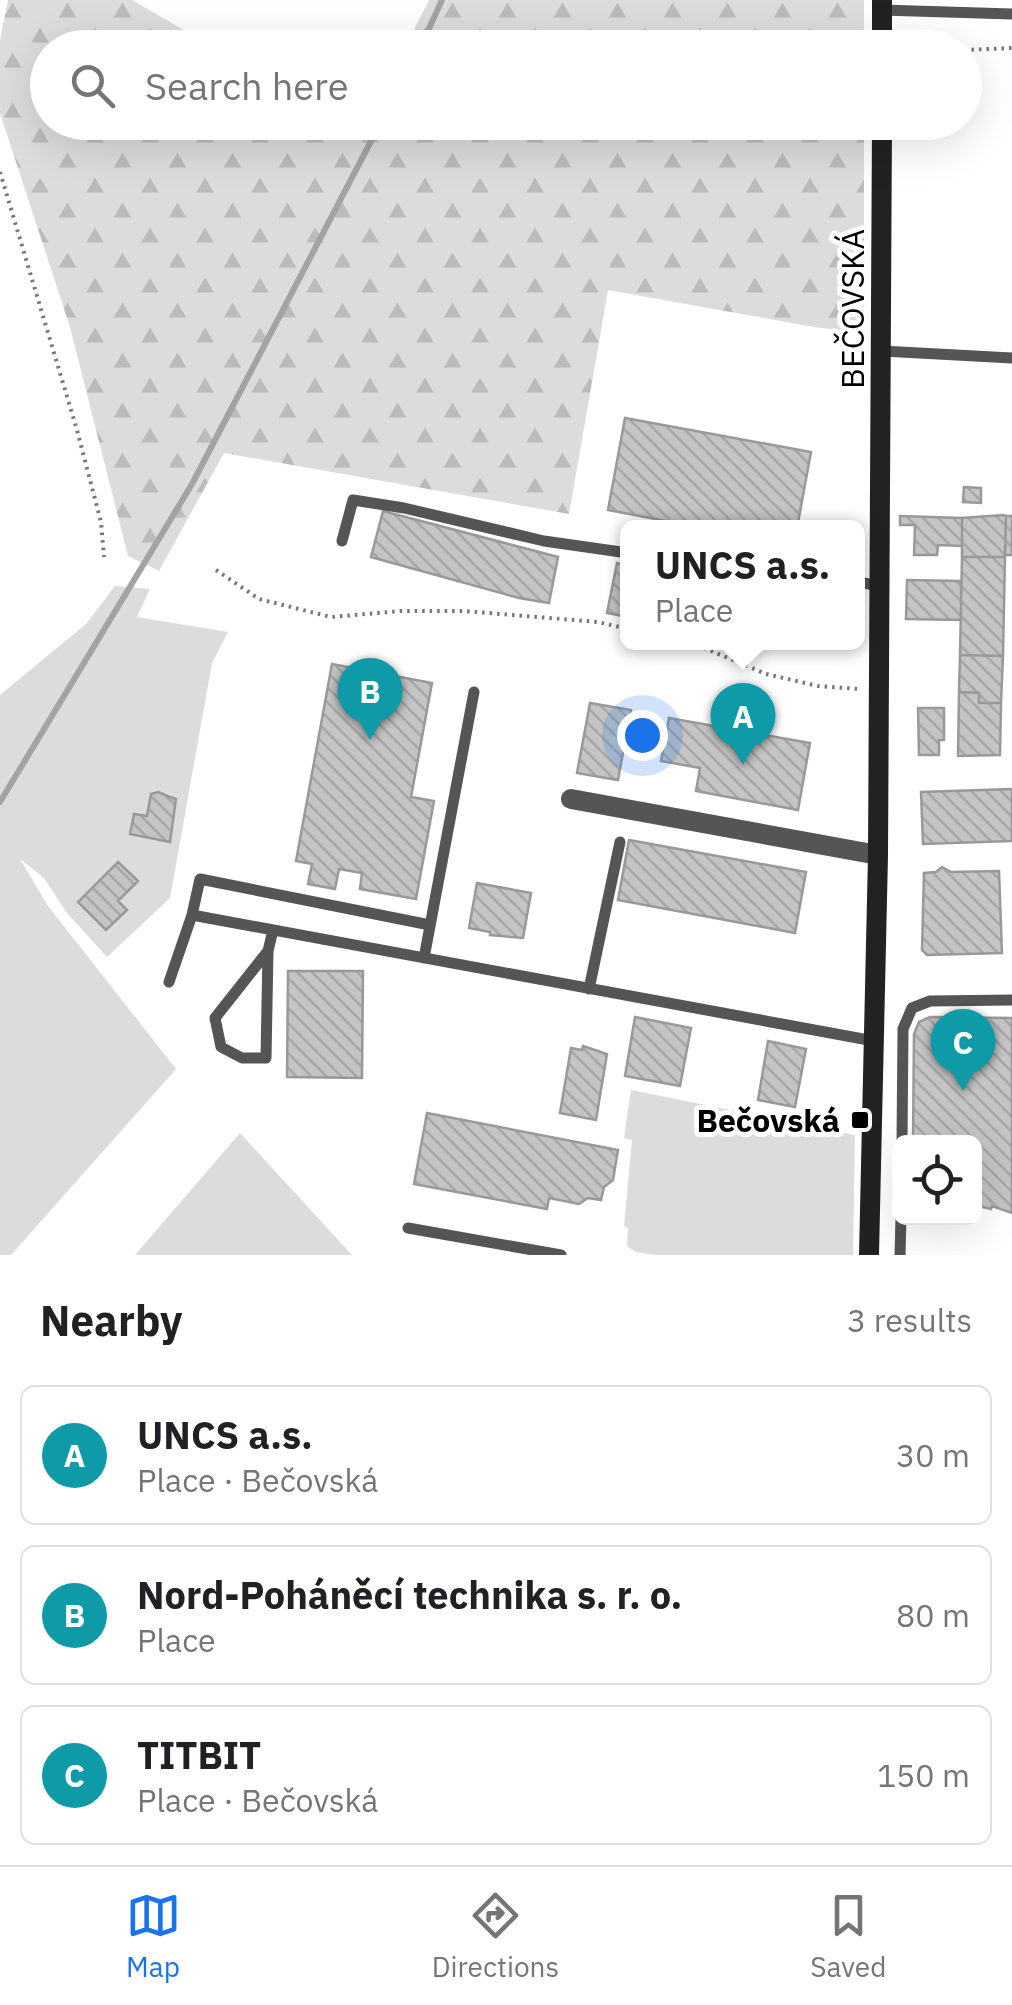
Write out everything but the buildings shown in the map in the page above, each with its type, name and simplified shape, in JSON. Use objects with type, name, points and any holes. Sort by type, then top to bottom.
[{"type":"street","name":"BEČOVSKÁ","points":[[869,1255],[878,856],[882,140]]},
{"type":"street","points":[[571,799],[878,856]]},
{"type":"lane","points":[[882,5],[1012,14]]},
{"type":"lane","points":[[882,351],[1012,358]]},
{"type":"lane","points":[[342,541],[353,500],[404,508],[544,542],[620,553]]},
{"type":"lane","points":[[865,583],[880,586]]},
{"type":"lane","points":[[424,958],[474,692]]},
{"type":"lane","points":[[589,989],[620,842]]},
{"type":"lane","points":[[170,982],[200,879],[430,925]]},
{"type":"lane","points":[[192,915],[874,1042]]},
{"type":"lane","points":[[268,951],[216,1018],[221,1047],[242,1058],[266,1058],[268,951],[272,930]]},
{"type":"lane","points":[[902,1135],[903,1028],[908,1012],[916,1004],[930,1001],[1012,1000]]},
{"type":"lane","points":[[900,1255],[901,1225]]},
{"type":"lane","points":[[408,1228],[561,1255]]},
{"type":"path","points":[[982,49],[1012,48]]},
{"type":"path","points":[[0,172],[102,522],[104,557]]},
{"type":"path","points":[[216,570],[259,598],[331,616],[464,611],[620,627]]},
{"type":"path","points":[[709,650],[766,674],[818,686],[879,690]]},
{"type":"green space","points":[[8,0],[132,0],[184,30],[30,30],[30,140],[864,140],[864,333],[608,290],[569,514],[224,453],[159,571],[128,556],[70,327],[0,113],[0,40]]},
{"type":"green space","points":[[429,0],[864,0],[864,30],[414,30]]},
{"type":"green space","points":[[115,586],[150,589],[137,617],[228,632],[212,663],[170,898],[107,957],[67,913],[44,878],[20,859],[48,906],[176,1069],[11,1255],[0,1255],[0,695],[86,624]],"holes":[[[158,792],[170,794],[173,799],[170,841],[131,834],[147,816]],[[138,881],[118,901],[126,910],[79,902]]]},
{"type":"green space","points":[[631,1090],[855,1135],[853,1255],[655,1255],[627,1246],[628,1228],[624,1226],[632,1140],[624,1138]]},
{"type":"green space","points":[[240,1133],[352,1255],[135,1255]]},
{"type":"waterway","points":[[428,30],[442,0]]},
{"type":"waterway","points":[[0,802],[192,484],[372,140]]},
{"type":"place","name":"Nord-Poháněcí technika s. r. o.","points":[[370,740]]},
{"type":"place","name":"UNCS a.s.","points":[[743,765]]},
{"type":"place","name":"TITBIT","points":[[963,1091]]},
{"type":"place","name":"Bečovská","points":[[860,1120]]}]
